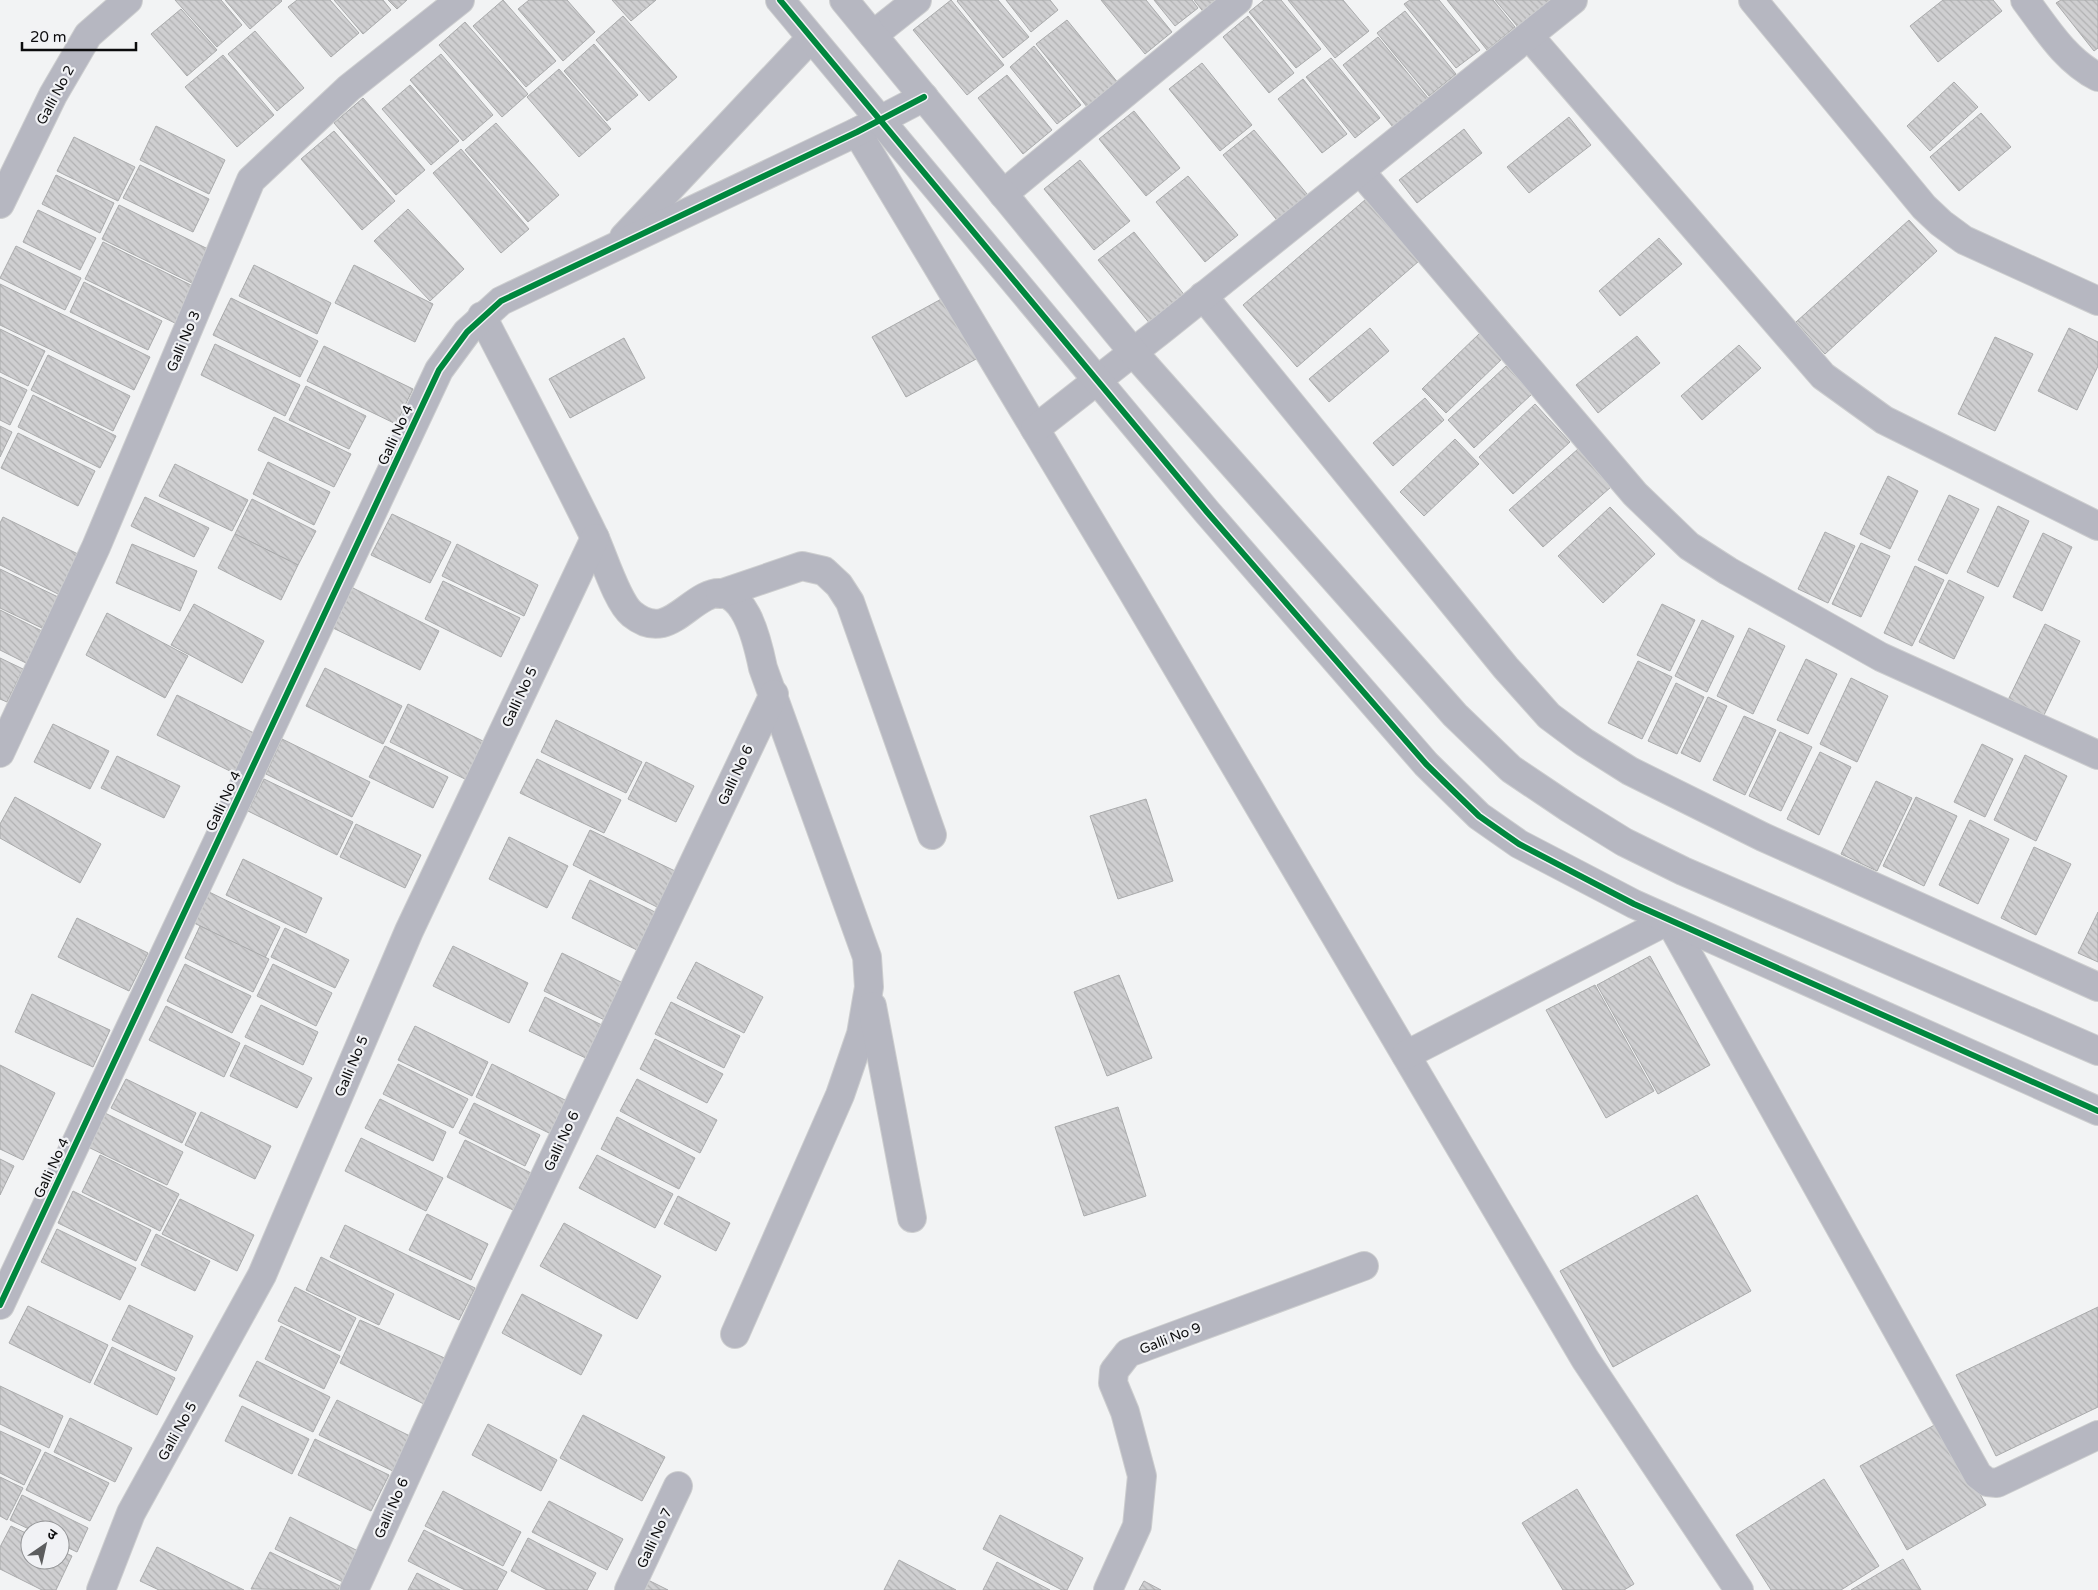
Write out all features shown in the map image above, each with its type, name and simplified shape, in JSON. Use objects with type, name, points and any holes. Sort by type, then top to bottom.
[{"type":"street","name":"Galli No 2","points":[[0,204],[53,95],[88,35],[128,0]]},
{"type":"street","name":"Galli No 3","points":[[0,753],[96,547],[251,180],[349,88],[460,0]]},
{"type":"street","points":[[780,0],[811,38],[868,125],[1035,428],[1585,1359],[1739,1590]]},
{"type":"street","points":[[844,0],[1133,352],[1455,715],[1511,769],[1568,808],[1616,837],[1683,871],[2098,1051]]},
{"type":"street","points":[[873,35],[917,0]]},
{"type":"street","points":[[1004,194],[1238,0]]},
{"type":"street","points":[[1035,428],[1133,352],[1573,0]]},
{"type":"street","points":[[1753,0],[1924,207],[1941,223],[1972,244],[2098,300]]},
{"type":"street","points":[[2024,0],[2066,54],[2083,69],[2098,77]]},
{"type":"street","points":[[1529,36],[1824,376],[1884,420],[2098,526]]},
{"type":"street","points":[[613,248],[811,38]]},
{"type":"street","name":"Galli No 4","points":[[0,1305],[439,370],[467,332],[482,316],[501,301],[924,97]]},
{"type":"street","points":[[868,125],[1096,381],[1213,520],[1456,796],[1478,816],[1519,844],[1574,874],[1669,920],[2098,1111]]},
{"type":"street","points":[[1360,171],[1635,494],[1690,546],[1728,571],[1881,657],[2098,755]]},
{"type":"street","points":[[1203,296],[1506,668],[1549,716],[1584,742],[1630,771],[1672,793],[1763,837],[2098,987]]},
{"type":"street","points":[[482,316],[595,538],[623,603],[630,613],[644,622],[656,623],[673,620],[706,596],[720,594],[802,566],[824,571],[839,585],[850,602],[932,835]]},
{"type":"street","name":"Galli No 5","points":[[101,1590],[131,1513],[262,1275],[409,931],[595,538]]},
{"type":"street","points":[[720,594],[738,603],[746,613],[754,631],[763,668],[774,694],[867,956],[869,987],[912,1218]]},
{"type":"street","name":"Galli No 6","points":[[354,1590],[490,1290],[774,694]]},
{"type":"street","points":[[1406,1055],[1669,920]]},
{"type":"street","points":[[1669,920],[1978,1475],[1987,1482],[1997,1483],[2098,1435]]},
{"type":"street","points":[[735,1334],[840,1095],[861,1034],[869,987]]},
{"type":"street","name":"Galli No 9","points":[[1108,1590],[1137,1526],[1142,1476],[1125,1412],[1113,1384],[1114,1371],[1118,1364],[1128,1354],[1364,1266]]},
{"type":"street","name":"Galli No 7","points":[[629,1590],[678,1486]]},
{"type":"building","points":[[175,0],[221,0],[242,25],[217,47]]},
{"type":"building","points":[[225,0],[281,0],[282,1],[250,29]]},
{"type":"building","points":[[297,0],[330,0],[359,33],[331,57],[288,7]]},
{"type":"building","points":[[334,0],[383,0],[391,10],[363,34]]},
{"type":"building","points":[[388,0],[407,0],[397,9]]},
{"type":"building","points":[[503,0],[556,61],[526,87],[473,26]]},
{"type":"building","points":[[529,0],[567,0],[595,32],[563,61],[518,9]]},
{"type":"building","points":[[612,0],[656,0],[631,21]]},
{"type":"building","points":[[951,0],[1004,65],[967,95],[913,30]]},
{"type":"building","points":[[958,0],[998,0],[1029,37],[1003,58]]},
{"type":"building","points":[[1006,0],[1050,0],[1058,10],[1031,32]]},
{"type":"building","points":[[1101,0],[1146,0],[1172,32],[1145,54]]},
{"type":"building","points":[[1154,0],[1192,0],[1198,8],[1175,26]]},
{"type":"building","points":[[1194,0],[1222,0],[1205,14]]},
{"type":"building","points":[[1264,0],[1281,0],[1321,49],[1296,68],[1249,12]]},
{"type":"building","points":[[1288,0],[1343,0],[1369,31],[1335,58]]},
{"type":"building","points":[[1410,0],[1439,0],[1480,50],[1456,68],[1404,4]]},
{"type":"building","points":[[1447,0],[1493,0],[1515,27],[1487,50]]},
{"type":"building","points":[[1495,0],[1548,0],[1549,2],[1518,27]]},
{"type":"building","points":[[1943,0],[1993,0],[2002,11],[1938,62],[1910,26]]},
{"type":"building","points":[[2061,0],[2098,0],[2098,48],[2094,51],[2056,3]]},
{"type":"building","points":[[181,9],[217,50],[187,76],[151,34]]},
{"type":"building","points":[[1405,11],[1456,74],[1429,96],[1377,33]]},
{"type":"building","points":[[623,16],[677,77],[649,101],[596,40]]},
{"type":"building","points":[[1248,16],[1294,73],[1269,93],[1223,37]]},
{"type":"building","points":[[1067,20],[1123,89],[1092,113],[1036,44]]},
{"type":"building","points":[[465,22],[528,94],[502,117],[439,45]]},
{"type":"building","points":[[255,31],[304,88],[277,111],[228,54]]},
{"type":"building","points":[[1378,37],[1437,109],[1401,137],[1343,65]]},
{"type":"building","points":[[594,44],[638,95],[607,121],[564,71]]},
{"type":"building","points":[[1034,46],[1081,105],[1057,124],[1010,67]]},
{"type":"building","points":[[441,54],[493,115],[463,141],[410,80]]},
{"type":"building","points":[[223,55],[274,115],[237,147],[185,87]]},
{"type":"building","points":[[1331,58],[1380,118],[1355,138],[1306,77]]},
{"type":"building","points":[[1202,63],[1252,125],[1220,151],[1169,89]]},
{"type":"building","points":[[559,69],[611,129],[579,157],[527,97]]},
{"type":"building","points":[[1007,75],[1052,130],[1023,154],[978,98]]},
{"type":"building","points":[[1303,79],[1347,134],[1322,153],[1278,99]]},
{"type":"building","points":[[1954,82],[1978,107],[1930,151],[1907,126]]},
{"type":"building","points":[[410,85],[459,141],[431,165],[382,109]]},
{"type":"building","points":[[363,98],[425,170],[396,195],[334,123]]},
{"type":"building","points":[[1134,111],[1180,168],[1146,196],[1099,139]]},
{"type":"building","points":[[1981,113],[2011,147],[1959,191],[1930,157]]},
{"type":"building","points":[[1569,117],[1591,145],[1529,193],[1507,167]]},
{"type":"building","points":[[496,123],[559,195],[528,222],[465,150]]},
{"type":"building","points":[[156,126],[225,160],[209,194],[140,160]]},
{"type":"building","points":[[1464,129],[1482,153],[1417,203],[1399,180]]},
{"type":"building","points":[[1254,130],[1312,200],[1281,225],[1223,155]]},
{"type":"building","points":[[334,131],[395,201],[362,230],[301,159]]},
{"type":"building","points":[[74,137],[135,167],[118,201],[57,171]]},
{"type":"building","points":[[461,149],[529,229],[501,253],[433,173]]},
{"type":"building","points":[[1080,160],[1130,221],[1094,250],[1044,189]]},
{"type":"building","points":[[140,165],[209,199],[193,232],[123,198]]},
{"type":"building","points":[[56,175],[114,203],[100,233],[42,204]]},
{"type":"building","points":[[1188,176],[1238,235],[1205,262],[1156,202]]},
{"type":"building","points":[[1366,199],[1419,261],[1297,367],[1243,305]]},
{"type":"building","points":[[119,205],[216,253],[200,287],[102,239]]},
{"type":"building","points":[[408,209],[464,269],[430,301],[374,241]]},
{"type":"building","points":[[38,210],[96,238],[80,270],[23,242]]},
{"type":"building","points":[[1909,220],[1937,251],[1825,354],[1796,322]]},
{"type":"building","points":[[1134,232],[1186,297],[1151,325],[1098,260]]},
{"type":"building","points":[[1659,238],[1682,264],[1620,316],[1599,291]]},
{"type":"building","points":[[103,242],[199,289],[181,326],[85,279]]},
{"type":"building","points":[[16,246],[81,278],[65,310],[0,278]]},
{"type":"building","points":[[254,265],[331,303],[317,334],[239,296]]},
{"type":"building","points":[[354,265],[433,304],[415,342],[335,303]]},
{"type":"building","points":[[84,282],[162,321],[148,350],[70,312]]},
{"type":"building","points":[[0,284],[150,357],[134,390],[0,325]]},
{"type":"building","points":[[945,297],[978,358],[906,397],[872,337]]},
{"type":"building","points":[[231,298],[318,341],[300,377],[213,335]]},
{"type":"building","points":[[1370,328],[1389,351],[1329,402],[1309,379]]},
{"type":"building","points":[[2069,328],[2098,342],[2098,366],[2077,410],[2038,391]]},
{"type":"building","points":[[0,329],[45,351],[28,386],[0,372]]},
{"type":"building","points":[[1480,333],[1503,358],[1446,413],[1422,389]]},
{"type":"building","points":[[1637,336],[1660,363],[1598,413],[1576,385]]},
{"type":"building","points":[[1995,337],[2033,354],[1995,431],[1958,414]]},
{"type":"building","points":[[624,338],[645,378],[570,418],[549,379]]},
{"type":"building","points":[[215,344],[300,385],[285,416],[201,375]]},
{"type":"building","points":[[1739,345],[1761,368],[1702,420],[1681,396]]},
{"type":"building","points":[[324,346],[413,389],[396,424],[307,381]]},
{"type":"building","points":[[48,355],[130,396],[113,431],[31,390]]},
{"type":"building","points":[[1506,366],[1532,394],[1474,448],[1448,420]]},
{"type":"building","points":[[0,377],[27,390],[10,425],[0,420]]},
{"type":"building","points":[[306,386],[366,416],[349,449],[289,420]]},
{"type":"building","points":[[33,395],[116,436],[100,468],[18,427]]},
{"type":"building","points":[[1425,398],[1444,420],[1393,466],[1373,443]]},
{"type":"building","points":[[1535,404],[1570,442],[1513,494],[1479,457]]},
{"type":"building","points":[[274,417],[351,454],[334,487],[258,450]]},
{"type":"building","points":[[0,426],[12,432],[0,457]]},
{"type":"building","points":[[18,433],[95,471],[78,506],[1,468]]},
{"type":"building","points":[[1455,439],[1479,464],[1424,516],[1400,492]]},
{"type":"building","points":[[1578,449],[1611,487],[1543,547],[1509,510]]},
{"type":"building","points":[[268,462],[330,492],[314,525],[253,494]]},
{"type":"building","points":[[175,464],[248,500],[232,531],[159,496]]},
{"type":"building","points":[[1888,476],[1918,491],[1890,549],[1860,534]]},
{"type":"building","points":[[1949,495],[1979,509],[1947,574],[1918,560]]},
{"type":"building","points":[[145,497],[209,528],[194,557],[131,526]]},
{"type":"building","points":[[252,499],[316,531],[298,565],[235,534]]},
{"type":"building","points":[[1998,506],[2029,521],[1998,587],[1967,572]]},
{"type":"building","points":[[1610,507],[1655,554],[1603,603],[1558,556]]},
{"type":"building","points":[[392,514],[451,542],[430,583],[371,555]]},
{"type":"building","points":[[3,517],[86,558],[66,598],[0,565],[0,523]]},
{"type":"building","points":[[1825,532],[1855,546],[1828,603],[1798,589]]},
{"type":"building","points":[[2043,533],[2072,547],[2042,611],[2013,597]]},
{"type":"building","points":[[235,534],[298,565],[281,600],[218,568]]},
{"type":"building","points":[[1861,543],[1890,556],[1861,617],[1832,604]]},
{"type":"building","points":[[132,544],[197,571],[180,611],[116,583]]},
{"type":"building","points":[[457,544],[538,585],[524,616],[442,576]]},
{"type":"building","points":[[1915,566],[1944,580],[1912,646],[1884,633]]},
{"type":"building","points":[[0,569],[58,597],[42,628],[0,608]]},
{"type":"building","points":[[1949,580],[1984,597],[1954,659],[1919,642]]},
{"type":"building","points":[[443,581],[520,618],[501,657],[425,619]]},
{"type":"building","points":[[351,587],[439,631],[420,670],[331,627]]},
{"type":"building","points":[[194,604],[264,641],[242,683],[171,645]]},
{"type":"building","points":[[1662,604],[1695,620],[1670,671],[1637,655]]},
{"type":"building","points":[[0,610],[52,636],[36,668],[0,650]]},
{"type":"building","points":[[107,613],[188,656],[165,698],[86,655]]},
{"type":"building","points":[[1702,620],[1734,636],[1707,692],[1675,676]]},
{"type":"building","points":[[2045,624],[2080,641],[2043,717],[2008,700]]},
{"type":"building","points":[[1749,628],[1785,646],[1753,714],[1717,696]]},
{"type":"building","points":[[0,658],[23,669],[7,702],[0,699]]},
{"type":"building","points":[[1806,659],[1837,674],[1808,734],[1777,720]]},
{"type":"building","points":[[1638,661],[1672,677],[1642,739],[1608,723]]},
{"type":"building","points":[[325,668],[402,706],[383,744],[306,706]]},
{"type":"building","points":[[1851,678],[1888,696],[1857,762],[1820,744]]},
{"type":"building","points":[[1676,683],[1704,697],[1677,754],[1648,741]]},
{"type":"building","points":[[177,695],[260,736],[240,776],[157,735]]},
{"type":"building","points":[[1708,697],[1727,706],[1700,762],[1681,753]]},
{"type":"building","points":[[408,704],[493,746],[475,784],[390,742]]},
{"type":"building","points":[[1744,716],[1776,730],[1745,795],[1713,780]]},
{"type":"building","points":[[556,720],[642,762],[626,793],[541,752]]},
{"type":"building","points":[[53,724],[109,751],[90,789],[34,762]]},
{"type":"building","points":[[1780,732],[1812,747],[1781,811],[1749,796]]},
{"type":"building","points":[[282,739],[370,782],[352,817],[266,774]]},
{"type":"building","points":[[1982,744],[2013,759],[1985,817],[1954,802]]},
{"type":"building","points":[[385,746],[448,777],[433,808],[369,777]]},
{"type":"building","points":[[1820,752],[1851,767],[1819,835],[1787,819]]},
{"type":"building","points":[[2025,755],[2067,776],[2036,841],[1994,820]]},
{"type":"building","points":[[117,756],[180,786],[164,818],[101,788]]},
{"type":"building","points":[[537,759],[621,800],[604,833],[520,793]]},
{"type":"building","points":[[646,762],[694,786],[676,822],[628,799]]},
{"type":"building","points":[[264,779],[353,822],[337,855],[248,811]]},
{"type":"building","points":[[1876,781],[1912,798],[1877,871],[1841,854]]},
{"type":"building","points":[[15,797],[101,844],[80,883],[0,838],[0,824]]},
{"type":"building","points":[[1916,797],[1957,816],[1924,886],[1883,866]]},
{"type":"building","points":[[1146,799],[1173,881],[1118,899],[1090,816]]},
{"type":"building","points":[[1970,820],[2009,839],[1978,904],[1939,885]]},
{"type":"building","points":[[356,824],[421,855],[405,888],[340,857]]},
{"type":"building","points":[[590,830],[675,871],[657,907],[573,865]]},
{"type":"building","points":[[509,837],[568,866],[547,908],[489,879]]},
{"type":"building","points":[[2034,847],[2071,864],[2036,935],[2001,918]]},
{"type":"building","points":[[243,859],[322,898],[306,933],[226,895]]},
{"type":"building","points":[[590,880],[659,914],[641,952],[572,918]]},
{"type":"building","points":[[199,887],[280,927],[265,958],[184,918]]},
{"type":"building","points":[[2098,912],[2098,962],[2078,953]]},
{"type":"building","points":[[77,918],[148,953],[129,991],[58,957]]},
{"type":"building","points":[[200,926],[269,959],[253,992],[185,958]]},
{"type":"building","points":[[285,928],[349,960],[335,988],[271,957]]},
{"type":"building","points":[[453,946],[528,983],[509,1023],[433,986]]},
{"type":"building","points":[[562,953],[631,987],[613,1024],[544,991]]},
{"type":"building","points":[[1650,956],[1710,1065],[1658,1094],[1597,985]]},
{"type":"building","points":[[696,962],[763,997],[744,1033],[677,998]]},
{"type":"building","points":[[185,964],[251,996],[232,1033],[167,1001]]},
{"type":"building","points":[[273,964],[332,993],[316,1026],[257,996]]},
{"type":"building","points":[[1119,975],[1152,1058],[1107,1076],[1074,992]]},
{"type":"building","points":[[1595,985],[1654,1091],[1606,1118],[1546,1010]]},
{"type":"building","points":[[32,994],[110,1030],[93,1067],[15,1032]]},
{"type":"building","points":[[545,997],[610,1029],[594,1062],[529,1031]]},
{"type":"building","points":[[671,1002],[740,1036],[724,1068],[655,1034]]},
{"type":"building","points":[[261,1005],[318,1032],[303,1065],[245,1037]]},
{"type":"building","points":[[166,1006],[240,1043],[224,1077],[149,1040]]},
{"type":"building","points":[[415,1026],[488,1062],[472,1096],[398,1060]]},
{"type":"building","points":[[655,1039],[723,1074],[707,1103],[640,1069]]},
{"type":"building","points":[[245,1045],[312,1078],[297,1108],[230,1076]]},
{"type":"building","points":[[398,1064],[468,1099],[453,1128],[383,1094]]},
{"type":"building","points":[[492,1064],[567,1101],[551,1134],[476,1097]]},
{"type":"building","points":[[0,1065],[55,1093],[23,1160],[0,1149]]},
{"type":"building","points":[[126,1079],[196,1113],[182,1143],[111,1108]]},
{"type":"building","points":[[637,1079],[717,1120],[700,1153],[620,1111]]},
{"type":"building","points":[[380,1099],[446,1132],[433,1161],[365,1128]]},
{"type":"building","points":[[474,1103],[540,1135],[525,1166],[459,1133]]},
{"type":"building","points":[[1118,1107],[1146,1196],[1084,1216],[1055,1127]]},
{"type":"building","points":[[103,1112],[183,1152],[167,1185],[86,1146]]},
{"type":"building","points":[[201,1112],[271,1146],[255,1179],[185,1145]]},
{"type":"building","points":[[617,1117],[695,1158],[679,1189],[601,1149]]},
{"type":"building","points":[[361,1138],[443,1178],[426,1211],[345,1171]]},
{"type":"building","points":[[465,1140],[531,1173],[513,1210],[447,1177]]},
{"type":"building","points":[[100,1155],[179,1194],[160,1231],[82,1192]]},
{"type":"building","points":[[597,1155],[673,1194],[655,1228],[579,1188]]},
{"type":"building","points":[[0,1159],[14,1166],[0,1195]]},
{"type":"building","points":[[73,1191],[151,1230],[136,1261],[58,1223]]},
{"type":"building","points":[[1697,1195],[1751,1291],[1613,1367],[1560,1271]]},
{"type":"building","points":[[678,1196],[730,1223],[716,1251],[664,1224]]},
{"type":"building","points":[[180,1199],[254,1235],[237,1271],[162,1234]]},
{"type":"building","points":[[427,1214],[488,1244],[471,1280],[409,1250]]},
{"type":"building","points":[[564,1223],[661,1276],[637,1319],[540,1266]]},
{"type":"building","points":[[345,1225],[475,1288],[459,1320],[330,1257]]},
{"type":"building","points":[[57,1229],[136,1268],[120,1300],[41,1262]]},
{"type":"building","points":[[156,1234],[210,1261],[195,1291],[141,1265]]},
{"type":"building","points":[[321,1257],[394,1294],[379,1325],[306,1290]]},
{"type":"building","points":[[295,1287],[356,1318],[340,1351],[278,1321]]},
{"type":"building","points":[[522,1294],[602,1335],[581,1375],[502,1333]]},
{"type":"building","points":[[129,1305],[193,1336],[176,1371],[112,1340]]},
{"type":"building","points":[[28,1306],[108,1345],[90,1383],[9,1343]]},
{"type":"building","points":[[2098,1307],[2098,1407],[1996,1456],[1956,1375]]},
{"type":"building","points":[[360,1320],[449,1360],[428,1406],[340,1363]]},
{"type":"building","points":[[281,1326],[340,1356],[324,1389],[265,1359]]},
{"type":"building","points":[[112,1347],[175,1378],[157,1415],[94,1384]]},
{"type":"building","points":[[257,1361],[330,1397],[313,1432],[239,1396]]},
{"type":"building","points":[[0,1386],[63,1416],[49,1448],[0,1424]]},
{"type":"building","points":[[337,1400],[416,1439],[399,1474],[319,1435]]},
{"type":"building","points":[[242,1406],[309,1439],[292,1474],[225,1441]]},
{"type":"building","points":[[583,1415],[665,1457],[642,1501],[560,1458]]},
{"type":"building","points":[[70,1418],[132,1448],[115,1482],[54,1452]]},
{"type":"building","points":[[1940,1422],[1986,1505],[1907,1550],[1860,1466]]},
{"type":"building","points":[[488,1424],[557,1460],[541,1491],[472,1455]]},
{"type":"building","points":[[0,1431],[41,1450],[24,1485],[0,1473]]},
{"type":"building","points":[[315,1439],[389,1475],[371,1511],[298,1475]]},
{"type":"building","points":[[45,1452],[109,1483],[90,1521],[26,1490]]},
{"type":"building","points":[[0,1477],[23,1488],[7,1520],[0,1516]]},
{"type":"building","points":[[1824,1479],[1879,1566],[1841,1590],[1771,1590],[1736,1535]]},
{"type":"building","points":[[1577,1489],[1634,1584],[1624,1590],[1563,1590],[1522,1523]]},
{"type":"building","points":[[443,1491],[521,1532],[503,1566],[425,1526]]},
{"type":"building","points":[[22,1495],[88,1528],[77,1552],[70,1549],[70,1520],[20,1520],[20,1525],[10,1520]]},
{"type":"building","points":[[549,1501],[623,1539],[607,1570],[532,1532]]},
{"type":"building","points":[[1000,1515],[1083,1558],[1067,1590],[1062,1590],[983,1549]]},
{"type":"building","points":[[290,1517],[358,1551],[343,1582],[275,1549]]},
{"type":"building","points":[[11,1526],[20,1530],[20,1570],[65,1570],[56,1590],[42,1590],[0,1569],[0,1547]]},
{"type":"building","points":[[424,1530],[507,1572],[497,1590],[465,1590],[408,1561]]},
{"type":"building","points":[[528,1538],[596,1573],[587,1590],[547,1590],[511,1571]]},
{"type":"building","points":[[157,1547],[244,1590],[159,1590],[140,1581]]},
{"type":"building","points":[[270,1552],[340,1586],[338,1590],[251,1589]]},
{"type":"building","points":[[1903,1559],[1921,1590],[1851,1590]]},
{"type":"building","points":[[899,1560],[956,1590],[884,1590]]},
{"type":"building","points":[[997,1562],[1050,1590],[983,1590]]},
{"type":"building","points":[[417,1573],[450,1590],[408,1590]]},
{"type":"building","points":[[642,1577],[668,1590],[636,1590]]},
{"type":"building","points":[[1144,1581],[1161,1590],[1139,1590]]},
{"type":"cycle path","points":[[780,0],[1207,512],[1426,764],[1479,816],[1519,844],[1634,904],[2098,1111]]},
{"type":"cycle path","points":[[0,1305],[439,370],[467,332],[501,301],[857,132],[924,97]]}]
